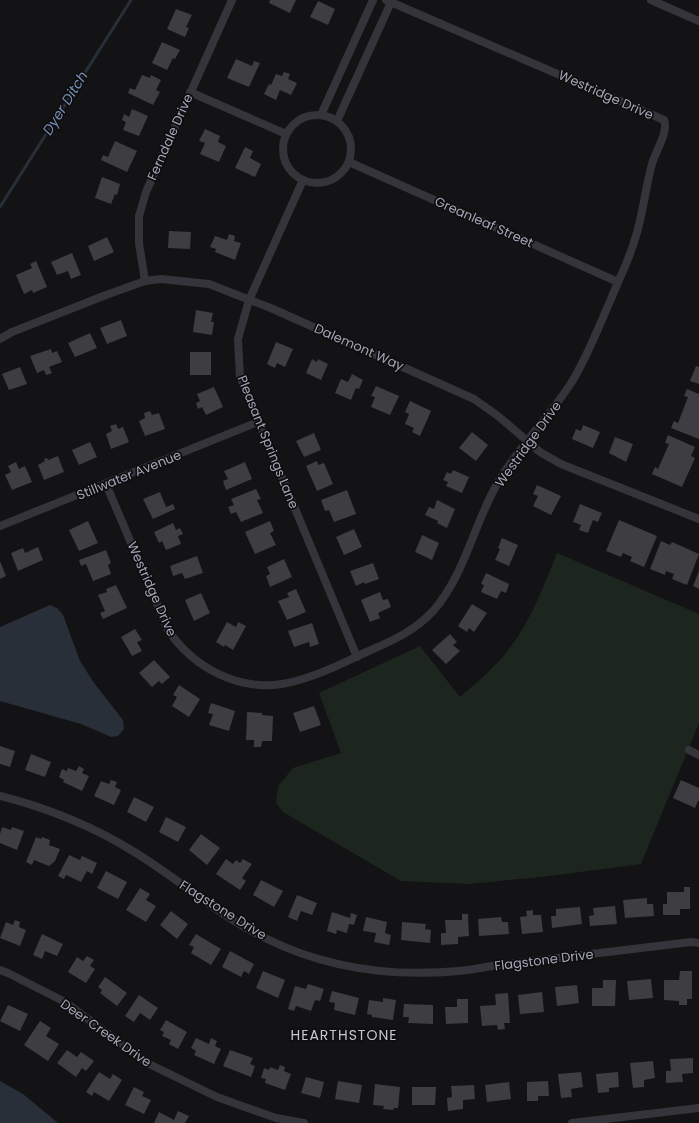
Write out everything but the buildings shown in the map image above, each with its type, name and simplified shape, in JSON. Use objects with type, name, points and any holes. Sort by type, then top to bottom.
[{"type":"street","name":"Ferndale Drive","points":[[145,281],[139,243],[139,216],[146,192],[232,0]]},
{"type":"street","points":[[322,115],[373,0]]},
{"type":"street","points":[[650,0],[699,21]]},
{"type":"street","points":[[337,121],[389,1]]},
{"type":"street","name":"Westridge Drive","points":[[106,484],[168,630],[177,643],[191,657],[228,679],[263,685],[282,684],[307,678],[357,657],[405,634],[420,623],[434,609],[447,592],[454,579],[496,486],[527,441],[556,405],[580,366],[618,282],[636,237],[652,163],[666,128],[664,120],[389,1]]},
{"type":"street","points":[[190,92],[286,134]]},
{"type":"street","points":[[322,115],[337,121],[345,129],[350,140],[352,151],[344,172],[335,179],[325,183],[313,184],[302,180],[287,166],[283,156],[283,144],[286,134],[292,126],[301,119],[311,116],[322,115]]},
{"type":"street","name":"Greanleaf Street","points":[[349,162],[618,282]]},
{"type":"street","name":"Pleasant Springs Lane","points":[[302,180],[249,300],[238,339],[240,377],[357,657]]},
{"type":"street","name":"Dalemont Way","points":[[0,339],[12,332],[145,281],[161,279],[208,284],[280,312],[474,399],[498,416],[540,452],[568,467],[699,518]]},
{"type":"street","name":"Stillwater Avenue","points":[[0,526],[258,422]]},
{"type":"street","points":[[689,750],[699,755]]},
{"type":"street","name":"Flagstone Drive","points":[[0,796],[53,811],[120,843],[223,914],[264,938],[308,955],[354,967],[385,972],[417,973],[460,971],[691,942],[699,943]]},
{"type":"street","name":"Deer Creek Drive","points":[[0,970],[65,1002],[147,1063],[217,1097],[276,1118],[304,1123]]},
{"type":"street","points":[[572,1123],[699,1108]]},
{"type":"shaded area","points":[[557,553],[699,614],[699,723],[641,864],[550,876],[468,884],[401,881],[283,812],[276,803],[278,786],[293,768],[341,753],[319,693],[420,646],[460,697],[490,670],[515,641],[531,613]]},
{"type":"shaded area","points":[[50,605],[57,608],[63,615],[80,661],[94,683],[123,720],[124,729],[118,736],[111,737],[81,724],[0,701],[0,627]]},
{"type":"shaded area","points":[[0,1081],[23,1094],[58,1123],[0,1123]]},
{"type":"waterway","name":"Dyer Ditch","points":[[0,207],[131,0]]},
{"type":"district","name":"HEARTHSTONE","points":[[344,1035]]}]
